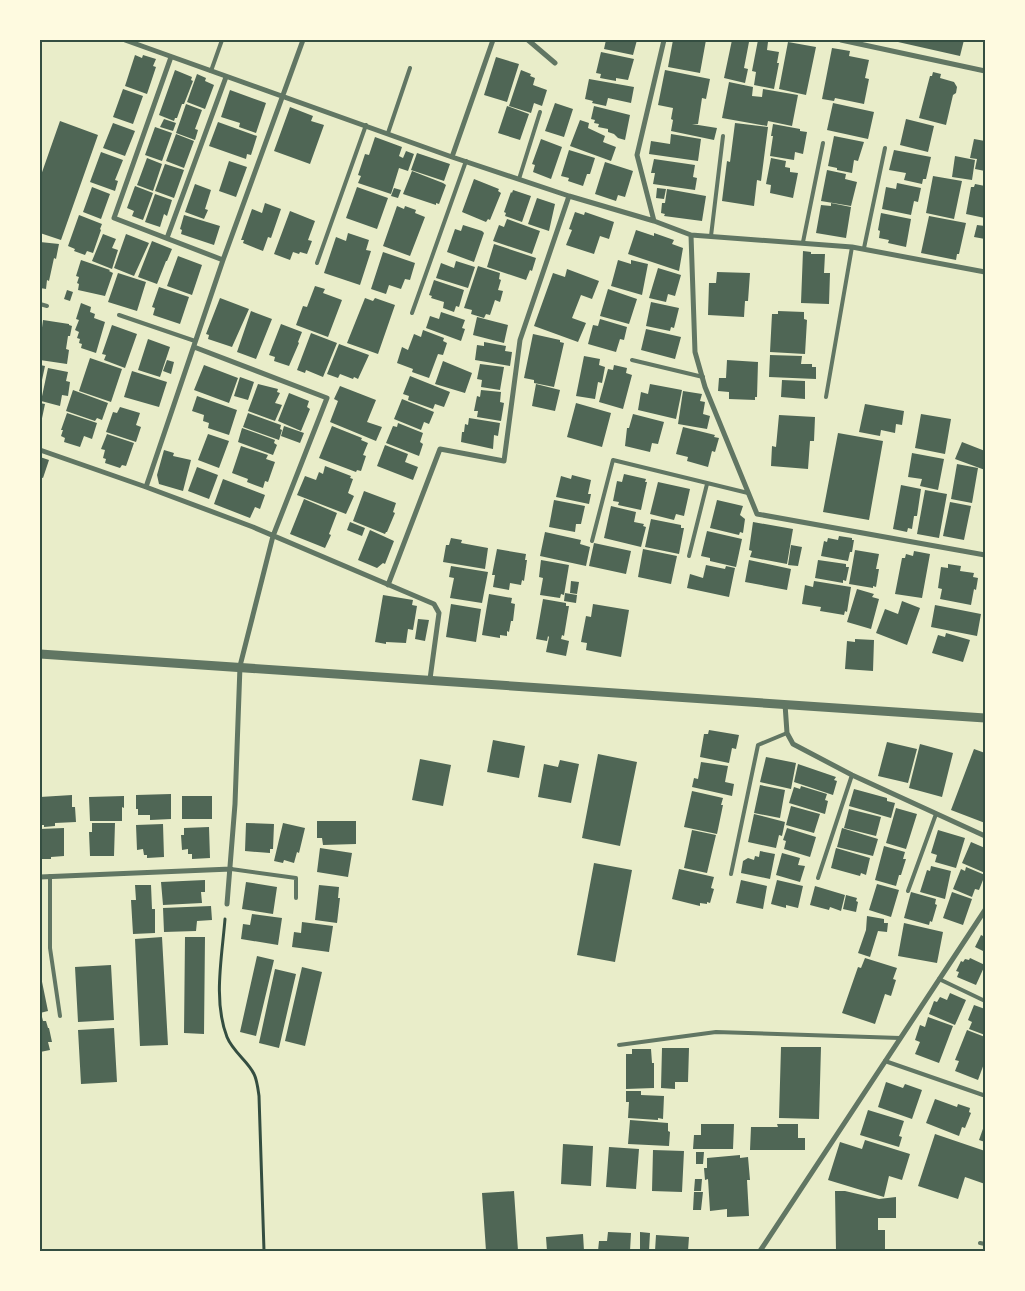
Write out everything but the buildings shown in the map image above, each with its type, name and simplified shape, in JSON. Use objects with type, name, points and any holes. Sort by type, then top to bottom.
[{"type":"street","points":[[124,40],[452,157],[569,196],[654,221],[691,235],[864,248],[985,272]]},
{"type":"street","points":[[146,487],[223,260],[303,40]]},
{"type":"street","points":[[452,157],[492,40]]},
{"type":"street","points":[[528,40],[555,63]]},
{"type":"street","points":[[654,221],[637,155],[664,40]]},
{"type":"street","points":[[841,40],[985,71]]},
{"type":"street","points":[[171,57],[114,218],[223,260]]},
{"type":"street","points":[[167,238],[226,77]]},
{"type":"street","points":[[388,585],[440,449],[504,461],[520,340],[569,196]]},
{"type":"street","points":[[691,235],[695,352],[705,387],[757,514],[985,555]]},
{"type":"street","points":[[195,344],[326,398],[273,536],[240,666],[235,804],[227,904]]},
{"type":"street","points":[[40,450],[146,487],[273,536],[434,604],[439,613],[430,679]]},
{"type":"street","points":[[40,654],[240,666],[985,718]]},
{"type":"street","points":[[785,704],[787,733],[792,744],[852,775],[985,836]]},
{"type":"street","points":[[40,877],[231,868]]},
{"type":"street","points":[[760,1251],[985,910]]},
{"type":"lane","points":[[210,71],[222,40]]},
{"type":"lane","points":[[388,133],[410,68]]},
{"type":"lane","points":[[519,179],[540,112]]},
{"type":"lane","points":[[318,263],[366,126]]},
{"type":"lane","points":[[711,236],[723,136]]},
{"type":"lane","points":[[803,242],[823,143]]},
{"type":"lane","points":[[864,248],[885,148]]},
{"type":"lane","points":[[412,313],[466,161]]},
{"type":"lane","points":[[826,397],[852,247]]},
{"type":"lane","points":[[40,304],[47,306]]},
{"type":"lane","points":[[119,314],[195,344]]},
{"type":"lane","points":[[632,360],[703,377]]},
{"type":"lane","points":[[592,541],[613,460],[707,484],[748,492]]},
{"type":"lane","points":[[689,556],[707,484]]},
{"type":"lane","points":[[731,874],[758,745],[787,733]]},
{"type":"lane","points":[[818,878],[852,775]]},
{"type":"lane","points":[[908,891],[936,814]]},
{"type":"lane","points":[[231,868],[296,878],[296,898]]},
{"type":"lane","points":[[50,876],[50,948],[60,1016]]},
{"type":"lane","points":[[939,979],[985,1001]]},
{"type":"lane","points":[[619,1045],[716,1032],[900,1038]]},
{"type":"lane","points":[[885,1061],[982,1095]]},
{"type":"lane","points":[[980,1243],[985,1244]]},
{"type":"path","points":[[227,904],[220,996],[224,1026],[228,1038],[254,1074],[259,1096],[264,1251]]}]
